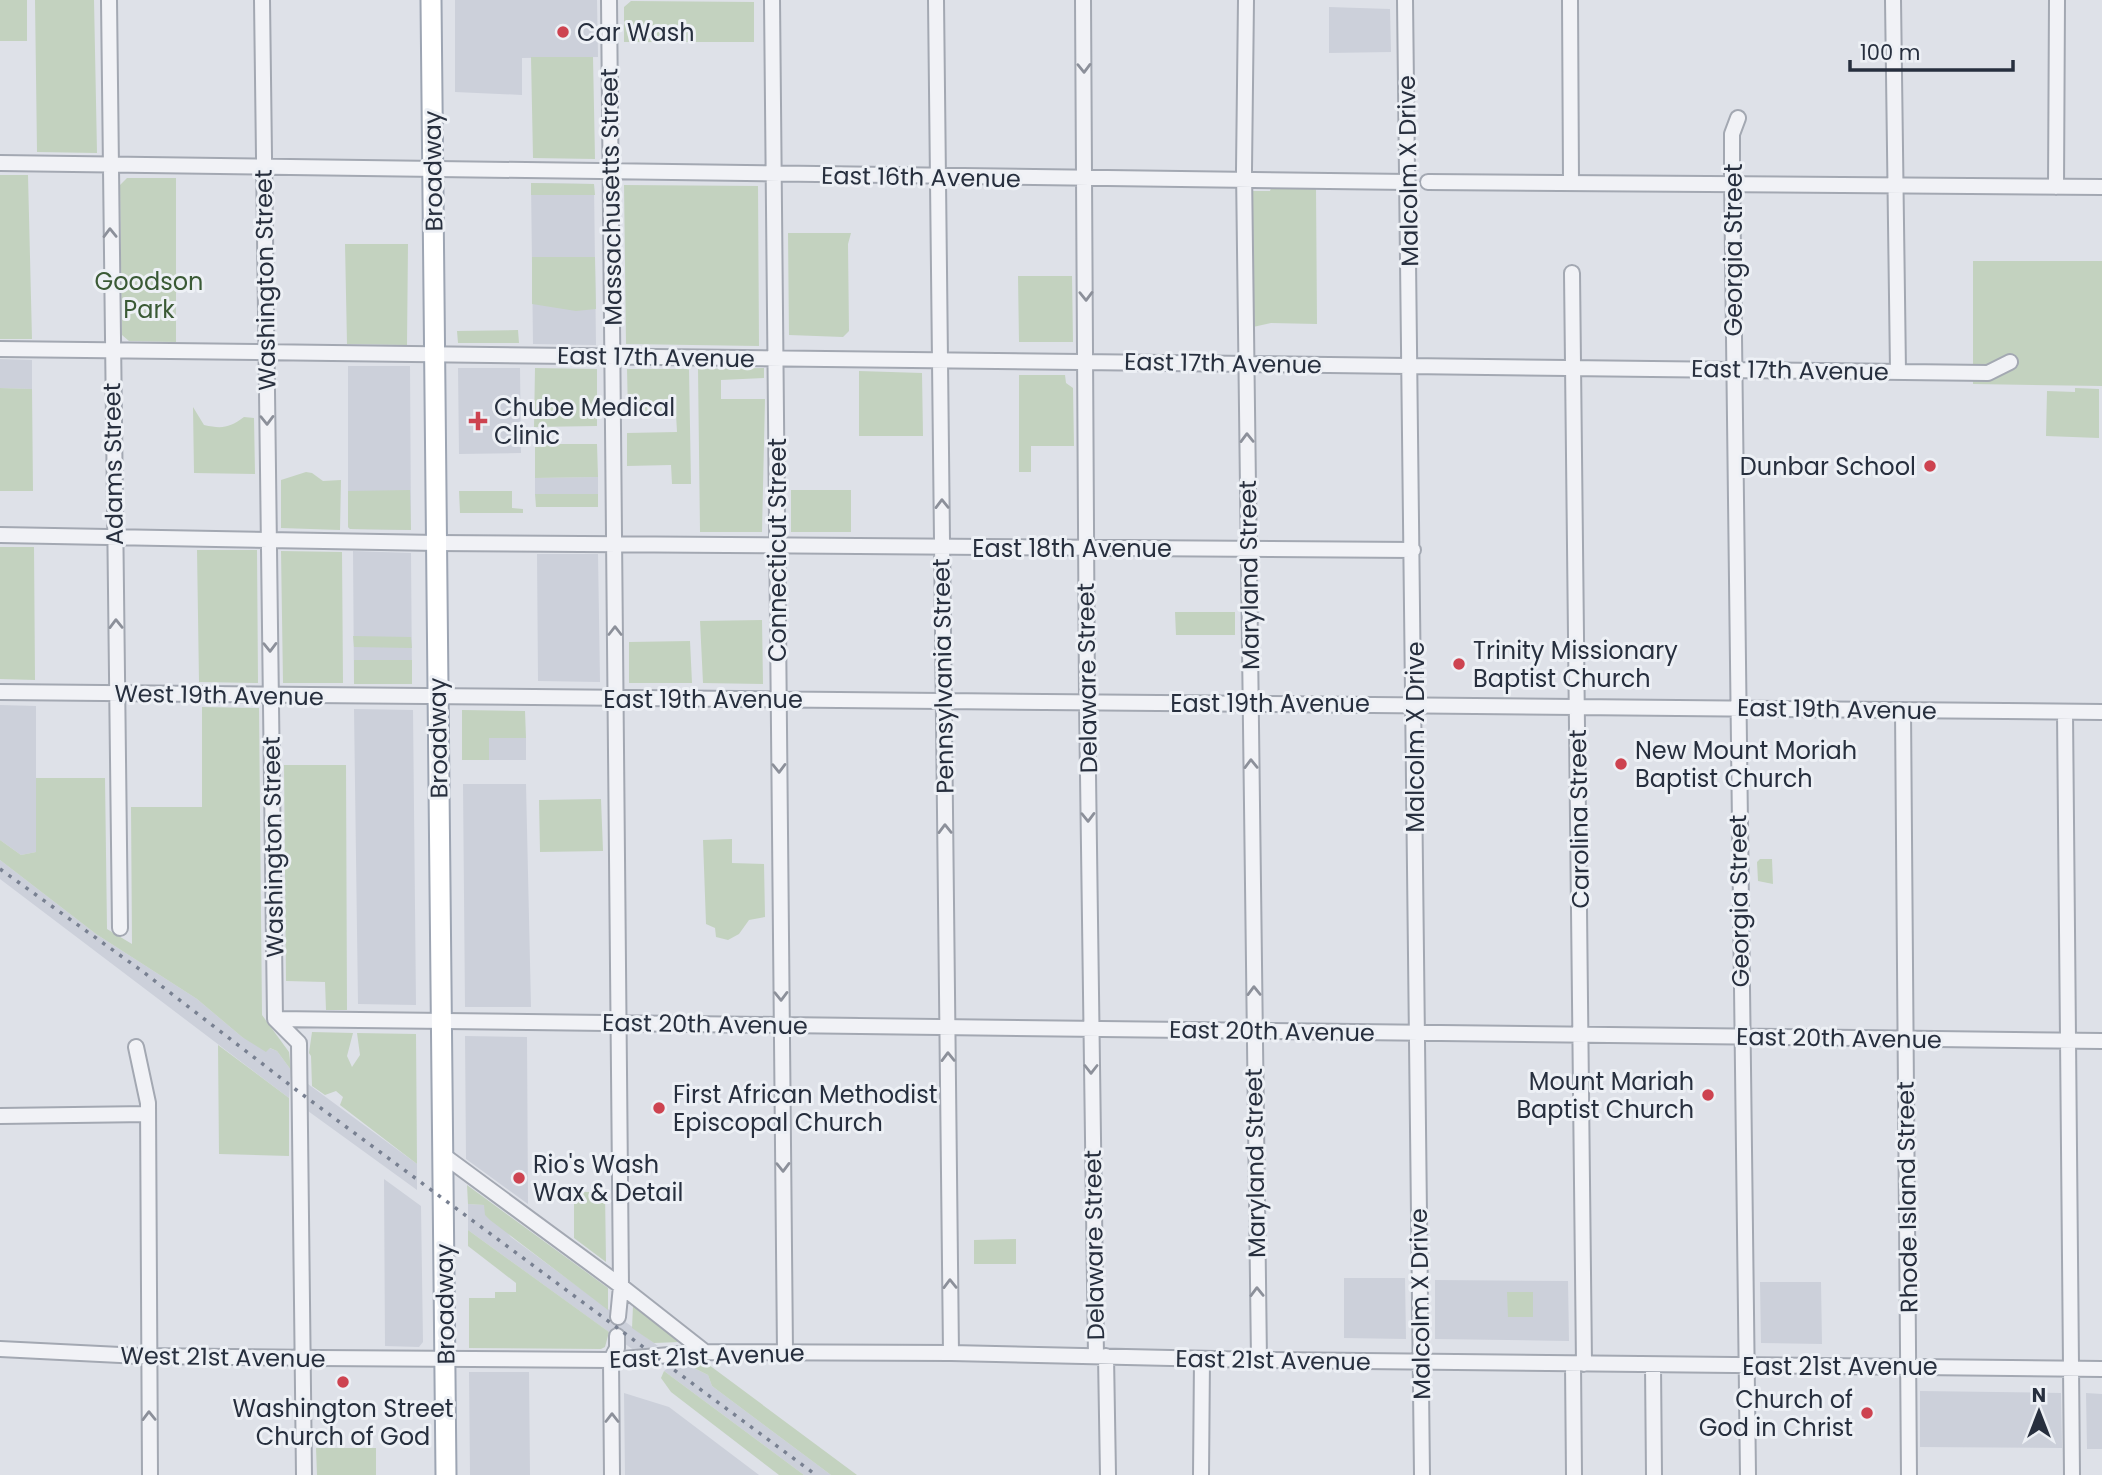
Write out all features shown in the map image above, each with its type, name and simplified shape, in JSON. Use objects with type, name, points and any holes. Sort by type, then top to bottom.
[{"type":"main road","name":"Broadway","points":[[431,0],[446,1475]]},
{"type":"street","name":"Adams Street","points":[[109,0],[120,928]]},
{"type":"street","name":"Washington Street","points":[[262,0],[275,1019]]},
{"type":"street","name":"Massachusetts Street","points":[[609,0],[621,1286],[618,1317]]},
{"type":"street","name":"Connecticut Street","points":[[772,0],[785,1352]]},
{"type":"street","name":"Pennsylvania Street","points":[[936,0],[951,1353]]},
{"type":"street","name":"Delaware Street","points":[[1083,0],[1091,1029],[1101,1356],[1108,1475]]},
{"type":"street","name":"Maryland Street","points":[[1246,0],[1244,181],[1259,1360]]},
{"type":"street","name":"Malcolm X Drive","points":[[1405,0],[1422,1475]]},
{"type":"street","points":[[1570,0],[1571,181]]},
{"type":"street","points":[[1893,0],[1898,371]]},
{"type":"street","points":[[2056,187],[2057,0]]},
{"type":"street","name":"Georgia Street","points":[[1738,118],[1732,134],[1732,183],[1740,1036],[1748,1475]]},
{"type":"street","name":"East 16th Avenue","points":[[0,163],[433,172],[1408,183]]},
{"type":"street","points":[[1428,182],[2102,187]]},
{"type":"street","name":"Carolina Street","points":[[1572,273],[1583,1035],[1579,1364],[1574,1475]]},
{"type":"street","name":"East 17th Avenue","points":[[0,349],[1988,373],[2010,362]]},
{"type":"street","name":"East 18th Avenue","points":[[0,535],[437,543],[1413,551]]},
{"type":"street","name":"West 19th Avenue","points":[[0,692],[438,698]]},
{"type":"street","name":"East 19th Avenue","points":[[438,698],[1415,704],[2102,712]]},
{"type":"street","name":"Rhode Island Street","points":[[1903,710],[1909,1475]]},
{"type":"street","points":[[2065,712],[2072,1475]]},
{"type":"street","points":[[275,1019],[299,1043],[304,1475]]},
{"type":"street","name":"East 20th Avenue","points":[[275,1019],[2102,1041]]},
{"type":"street","points":[[136,1047],[145,1082],[148,1114],[150,1475]]},
{"type":"street","points":[[0,1116],[148,1114]]},
{"type":"street","points":[[443,1155],[621,1286],[705,1352]]},
{"type":"street","points":[[612,1475],[611,1360],[617,1348],[617,1336]]},
{"type":"street","name":"West 21st Avenue","points":[[0,1349],[149,1356],[445,1360]]},
{"type":"street","name":"East 21st Avenue","points":[[445,1360],[611,1360],[705,1352],[785,1352],[2102,1369]]},
{"type":"street","points":[[1201,1475],[1202,1359]]},
{"type":"street","points":[[1653,1365],[1654,1475]]},
{"type":"shaded area","points":[[455,0],[597,0],[598,57],[522,58],[522,95],[455,92]]},
{"type":"shaded area","points":[[1329,7],[1390,9],[1391,52],[1329,53]]},
{"type":"shaded area","points":[[531,183],[594,184],[596,345],[533,344]]},
{"type":"shaded area","points":[[0,359],[32,360],[32,389],[0,388]]},
{"type":"shaded area","points":[[348,366],[410,366],[411,530],[348,527]]},
{"type":"shaded area","points":[[458,368],[520,368],[521,453],[459,454]]},
{"type":"shaded area","points":[[598,477],[598,494],[535,494],[535,478]]},
{"type":"shaded area","points":[[353,551],[411,553],[412,684],[354,684]]},
{"type":"shaded area","points":[[537,554],[598,554],[600,682],[538,681]]},
{"type":"shaded area","points":[[0,705],[36,706],[36,852],[21,855],[0,840]]},
{"type":"shaded area","points":[[354,709],[413,710],[416,1005],[358,1004]]},
{"type":"shaded area","points":[[489,738],[526,738],[526,760],[489,760]]},
{"type":"shaded area","points":[[463,784],[526,784],[531,1007],[465,1007]]},
{"type":"shaded area","points":[[0,860],[96,934],[197,999],[242,1037],[277,1051],[291,1070],[289,1098],[0,879]]},
{"type":"shaded area","points":[[465,1036],[527,1037],[528,1204],[466,1159]]},
{"type":"shaded area","points":[[308,1084],[417,1164],[417,1190],[308,1111]]},
{"type":"shaded area","points":[[384,1179],[421,1206],[423,1342],[419,1347],[385,1346]]},
{"type":"shaded area","points":[[468,1204],[484,1205],[511,1237],[658,1346],[635,1351],[468,1230]]},
{"type":"shaded area","points":[[1344,1278],[1405,1278],[1406,1339],[1344,1338]]},
{"type":"shaded area","points":[[1435,1280],[1568,1281],[1569,1341],[1435,1339]]},
{"type":"shaded area","points":[[1760,1282],[1821,1282],[1822,1344],[1761,1343]]},
{"type":"shaded area","points":[[684,1363],[708,1375],[712,1386],[831,1475],[804,1475],[664,1371],[672,1365]]},
{"type":"shaded area","points":[[469,1372],[529,1372],[530,1475],[470,1475]]},
{"type":"shaded area","points":[[1920,1391],[2061,1393],[2062,1448],[1920,1447]]},
{"type":"shaded area","points":[[624,1393],[669,1407],[759,1475],[625,1475]]},
{"type":"shaded area","points":[[2086,1393],[2102,1394],[2102,1449],[2087,1449]]},
{"type":"green space","points":[[0,0],[27,0],[27,41],[0,41]]},
{"type":"green space","points":[[35,0],[94,0],[97,153],[37,152]]},
{"type":"green space","points":[[631,1],[754,2],[754,42],[624,42],[624,7]]},
{"type":"green space","points":[[531,57],[593,57],[595,159],[533,158]]},
{"type":"green space","points":[[0,175],[28,175],[32,339],[0,339]]},
{"type":"green space","name":"Goodson Park","points":[[127,178],[176,178],[176,342],[129,341],[122,335],[120,185]]},
{"type":"green space","points":[[531,183],[594,184],[595,195],[531,195]]},
{"type":"green space","points":[[624,185],[758,186],[759,346],[626,344]]},
{"type":"green space","points":[[1271,188],[1316,188],[1317,324],[1271,323],[1253,327],[1251,191],[1270,191]]},
{"type":"green space","points":[[788,233],[851,233],[848,244],[849,331],[843,337],[789,335]]},
{"type":"green space","points":[[345,244],[408,244],[407,345],[347,344]]},
{"type":"green space","points":[[532,257],[595,257],[596,309],[576,311],[532,304]]},
{"type":"green space","points":[[1973,261],[2102,261],[2102,386],[1973,384]]},
{"type":"green space","points":[[1018,276],[1072,276],[1073,342],[1019,342]]},
{"type":"green space","points":[[518,330],[519,343],[458,343],[457,331]]},
{"type":"green space","points":[[535,368],[597,369],[597,426],[534,427]]},
{"type":"green space","points":[[764,368],[764,378],[721,380],[721,399],[765,399],[762,532],[700,532],[698,369]]},
{"type":"green space","points":[[627,369],[689,369],[691,484],[672,484],[671,465],[627,466],[627,433],[677,432],[676,414],[628,414]]},
{"type":"green space","points":[[859,371],[922,373],[923,436],[859,436]]},
{"type":"green space","points":[[1019,375],[1065,375],[1066,383],[1073,388],[1074,446],[1031,446],[1031,472],[1019,472]]},
{"type":"green space","points":[[0,388],[32,389],[33,491],[0,491]]},
{"type":"green space","points":[[2075,388],[2099,389],[2099,438],[2046,436],[2047,391],[2075,392]]},
{"type":"green space","points":[[193,407],[204,425],[225,427],[244,417],[254,418],[255,474],[194,473]]},
{"type":"green space","points":[[535,444],[597,444],[598,477],[535,478]]},
{"type":"green space","points":[[306,472],[323,481],[341,480],[340,530],[281,528],[281,480]]},
{"type":"green space","points":[[410,490],[411,530],[348,527],[348,491]]},
{"type":"green space","points":[[791,490],[851,490],[851,532],[791,532]]},
{"type":"green space","points":[[459,491],[512,491],[512,508],[523,509],[523,513],[460,513]]},
{"type":"green space","points":[[535,494],[598,494],[598,507],[536,507]]},
{"type":"green space","points":[[0,547],[34,547],[35,680],[0,679]]},
{"type":"green space","points":[[197,550],[257,550],[258,683],[199,682]]},
{"type":"green space","points":[[281,551],[342,552],[343,683],[283,683]]},
{"type":"green space","points":[[1175,612],[1235,612],[1235,635],[1176,635]]},
{"type":"green space","points":[[762,620],[763,684],[703,683],[700,621]]},
{"type":"green space","points":[[353,636],[411,637],[412,648],[354,647]]},
{"type":"green space","points":[[690,641],[692,683],[629,683],[629,642]]},
{"type":"green space","points":[[354,660],[412,660],[412,684],[354,684]]},
{"type":"green space","points":[[202,707],[259,708],[262,1015],[289,1052],[291,1070],[277,1051],[270,1048],[266,1052],[242,1037],[197,999],[96,934],[0,860],[0,840],[21,855],[36,852],[36,778],[105,778],[107,929],[132,944],[131,807],[202,807]]},
{"type":"green space","points":[[462,710],[525,711],[526,738],[489,738],[489,760],[462,760]]},
{"type":"green space","points":[[284,765],[346,765],[347,1010],[326,1010],[325,982],[286,981]]},
{"type":"green space","points":[[601,799],[603,851],[540,852],[539,800]]},
{"type":"green space","points":[[732,839],[732,863],[764,864],[765,917],[749,920],[739,934],[728,940],[716,937],[715,928],[706,924],[703,840]]},
{"type":"green space","points":[[1760,859],[1772,859],[1773,884],[1758,881],[1757,862]]},
{"type":"green space","points":[[312,1032],[353,1033],[347,1056],[352,1067],[360,1055],[357,1033],[416,1034],[417,1164],[340,1105],[343,1097],[336,1091],[325,1095],[312,1086],[309,1053]]},
{"type":"green space","points":[[218,1045],[289,1098],[289,1156],[219,1154]]},
{"type":"green space","points":[[467,1185],[608,1288],[608,1310],[490,1220],[485,1215],[484,1205],[468,1204]]},
{"type":"green space","points":[[574,1192],[605,1192],[606,1262],[574,1238]]},
{"type":"green space","points":[[468,1230],[609,1332],[605,1347],[469,1348],[469,1298],[495,1298],[495,1292],[516,1292],[516,1283],[468,1246]]},
{"type":"green space","points":[[1016,1239],[1016,1264],[974,1264],[974,1240]]},
{"type":"green space","points":[[1507,1292],[1533,1292],[1533,1317],[1508,1317]]},
{"type":"green space","points":[[633,1306],[680,1342],[654,1343],[632,1328]]},
{"type":"green space","points":[[705,1362],[857,1475],[831,1475],[712,1386],[708,1375],[684,1363]]},
{"type":"green space","points":[[664,1371],[804,1475],[779,1475],[671,1392],[661,1378]]},
{"type":"green space","points":[[316,1448],[376,1448],[376,1475],[317,1475]]},
{"type":"railway","points":[[0,869],[142,971],[299,1092],[816,1475]]},
{"type":"place","name":"Car Wash","points":[[563,32]]},
{"type":"place","name":"Chube Medical Clinic","points":[[478,421]]},
{"type":"place","name":"Dunbar School","points":[[1930,466]]},
{"type":"place","name":"Trinity Missionary Baptist Church","points":[[1459,664]]},
{"type":"place","name":"New Mount Moriah Baptist Church","points":[[1621,764]]},
{"type":"place","name":"Mount Mariah Baptist Church","points":[[1708,1095]]},
{"type":"place","name":"First African Methodist Episcopal Church","points":[[659,1108]]},
{"type":"place","name":"Rio's Wash Wax & Detail","points":[[519,1178]]},
{"type":"place","name":"Washington Street Church of God","points":[[343,1382]]},
{"type":"place","name":"Church of God in Christ","points":[[1867,1413]]}]
